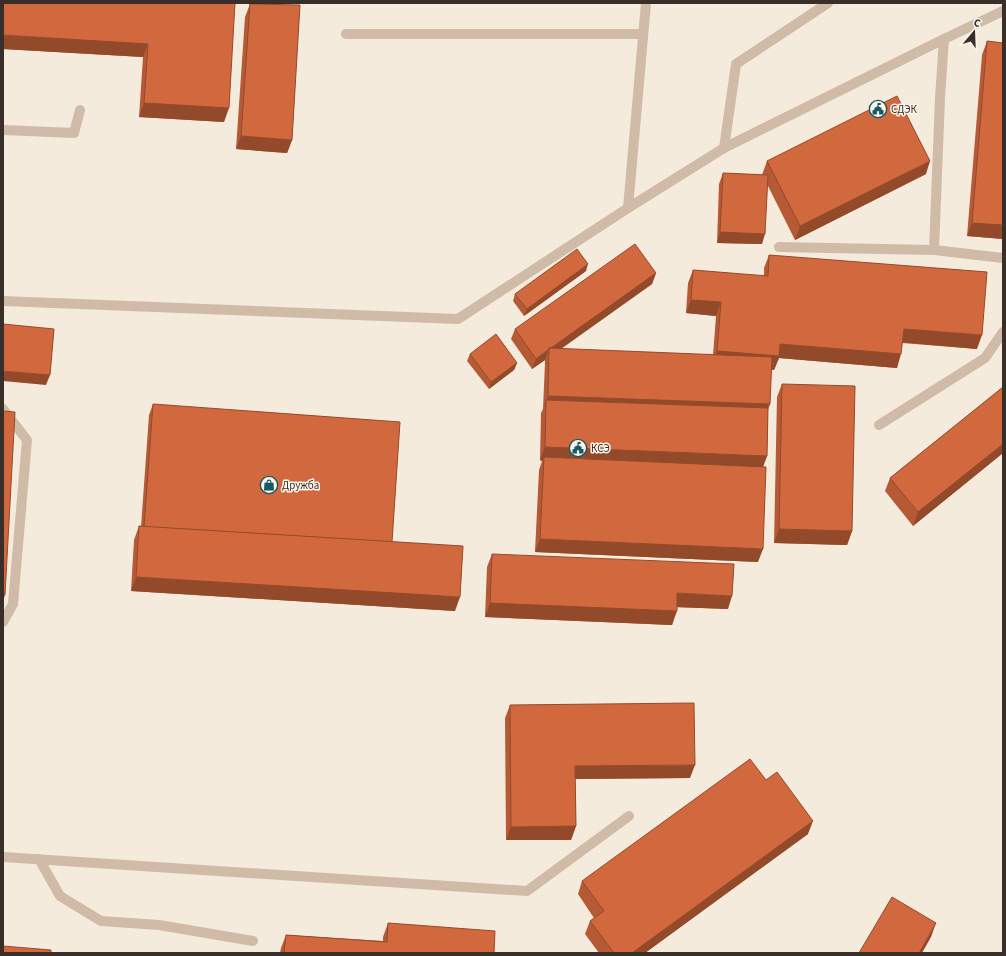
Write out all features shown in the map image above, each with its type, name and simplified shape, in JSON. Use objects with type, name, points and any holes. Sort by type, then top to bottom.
[{"type":"lane","points":[[628,208],[646,3]]},
{"type":"lane","points":[[724,148],[736,64],[828,3]]},
{"type":"lane","points":[[3,301],[458,319],[628,208],[724,148],[944,38],[1003,11]]},
{"type":"lane","points":[[346,34],[643,34]]},
{"type":"lane","points":[[934,250],[944,38]]},
{"type":"lane","points":[[3,130],[74,134],[80,110]]},
{"type":"lane","points":[[779,247],[934,250],[1003,258]]},
{"type":"lane","points":[[879,425],[985,358],[1003,332]]},
{"type":"lane","points":[[3,409],[27,440],[13,604],[3,622]]},
{"type":"lane","points":[[3,857],[527,891],[629,816]]},
{"type":"lane","points":[[39,859],[60,896],[101,920],[159,925],[253,941]]},
{"type":"building","points":[[3,3],[235,3],[229,108],[144,103],[148,44],[3,35]]},
{"type":"building","points":[[250,4],[300,5],[292,140],[241,136]]},
{"type":"building","points":[[987,41],[1003,43],[1003,225],[972,223]]},
{"type":"building","points":[[897,96],[930,161],[800,226],[767,161]]},
{"type":"building","points":[[723,173],[768,175],[765,234],[720,232]]},
{"type":"building","points":[[635,244],[656,273],[549,348],[536,359],[515,329]]},
{"type":"building","points":[[577,249],[588,264],[527,309],[515,294]]},
{"type":"building","points":[[769,255],[987,272],[982,335],[904,329],[901,354],[780,344],[779,356],[717,351],[721,302],[691,300],[693,270],[768,276]]},
{"type":"building","points":[[3,324],[54,329],[50,375],[3,371]]},
{"type":"building","points":[[496,334],[517,363],[491,382],[470,354]]},
{"type":"building","points":[[549,348],[772,357],[770,404],[548,396]]},
{"type":"building","points":[[782,384],[855,386],[852,531],[779,529]]},
{"type":"building","points":[[1003,387],[1003,444],[918,512],[890,478]]},
{"type":"building","points":[[546,400],[768,408],[767,456],[545,447]]},
{"type":"building","name":"Дружба","points":[[153,404],[400,422],[392,542],[144,527]]},
{"type":"building","points":[[3,411],[15,412],[5,595],[3,595]]},
{"type":"building","points":[[544,457],[766,467],[763,549],[540,539]]},
{"type":"building","points":[[139,526],[463,546],[460,597],[136,577]]},
{"type":"building","points":[[492,554],[734,564],[732,596],[677,593],[677,611],[490,603]]},
{"type":"building","points":[[694,703],[695,765],[575,766],[576,826],[511,827],[510,705]]},
{"type":"building","points":[[750,759],[766,780],[777,772],[813,821],[632,953],[614,953],[590,921],[604,911],[582,881]]},
{"type":"building","points":[[892,897],[936,923],[919,953],[859,953]]},
{"type":"building","points":[[388,923],[495,931],[494,953],[284,953],[286,935],[387,942]]},
{"type":"building","points":[[3,946],[51,950],[51,953],[3,953]]},
{"type":"place","name":"СДЭК","points":[[878,109]]},
{"type":"place","name":"КСЭ","points":[[578,448]]},
{"type":"place","name":"Дружба","points":[[269,485]]}]
